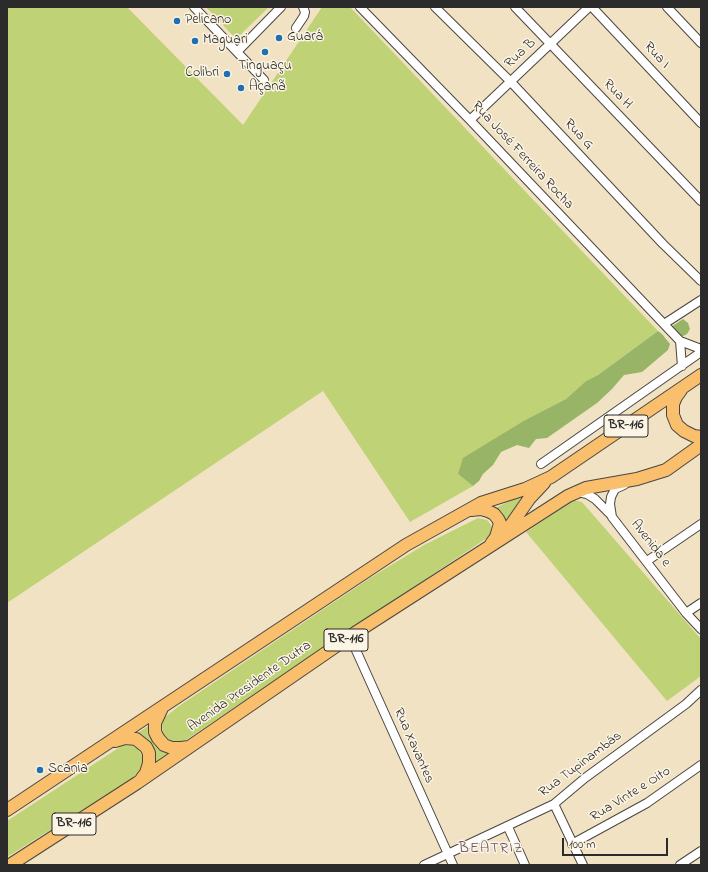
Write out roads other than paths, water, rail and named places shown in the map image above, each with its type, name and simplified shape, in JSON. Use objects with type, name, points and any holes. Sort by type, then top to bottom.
[{"type":"highway","name":"Avenida Presidente Dutra","points":[[7,810],[406,545],[481,504],[526,489],[551,477],[701,375]]},
{"type":"highway","points":[[683,387],[673,404],[673,415],[677,425],[684,431],[694,436],[701,437]]},
{"type":"highway","points":[[503,538],[576,492],[586,488],[637,479],[666,470],[701,445]]},
{"type":"highway","name":"Avenida Presidente Dutra","points":[[10,865],[137,783],[350,637],[503,538],[528,499],[551,477]]},
{"type":"highway","points":[[467,511],[485,510],[492,512],[500,522],[496,537],[490,546]]},
{"type":"highway","points":[[163,707],[155,723],[155,732],[158,738],[164,745],[172,748],[192,746]]},
{"type":"highway","points":[[107,744],[125,738],[136,739],[146,747],[149,753],[150,763],[146,773],[137,783]]},
{"type":"street","points":[[194,7],[264,80]]},
{"type":"street","points":[[237,52],[281,7]]},
{"type":"street","points":[[296,28],[304,16],[305,12],[303,7]]},
{"type":"street","name":"Rua José Ferreira Rocha","points":[[360,7],[470,120],[680,341]]},
{"type":"street","name":"Rua G","points":[[435,7],[510,82],[663,244],[701,281]]},
{"type":"street","name":"Rua H","points":[[515,7],[701,201]]},
{"type":"street","name":"Rua B","points":[[470,120],[591,7]]},
{"type":"street","name":"Rua I","points":[[591,7],[701,122]]},
{"type":"street","points":[[667,7],[701,43]]},
{"type":"street","points":[[664,324],[701,300]]},
{"type":"street","points":[[682,366],[680,341],[701,349]]},
{"type":"street","points":[[540,464],[701,352]]},
{"type":"street","name":"Avenida e","points":[[637,479],[615,489],[610,497],[612,517],[686,613],[701,629]]},
{"type":"street","points":[[576,492],[587,494],[595,499],[612,517]]},
{"type":"street","points":[[646,561],[701,524]]},
{"type":"street","points":[[686,613],[701,603]]},
{"type":"street","name":"Rua Xavantes","points":[[350,637],[452,865]]},
{"type":"street","name":"Rua Tupinambás","points":[[424,865],[508,827],[554,804],[585,778],[686,704],[701,690]]},
{"type":"street","name":"Rua Vinte e Oito","points":[[572,844],[647,803],[701,765]]},
{"type":"street","points":[[554,804],[583,865]]},
{"type":"street","points":[[508,827],[525,865]]},
{"type":"street","points":[[680,865],[701,851]]},
{"type":"place","name":"Pelicano","points":[[177,21]]},
{"type":"place","name":"Guará","points":[[279,38]]},
{"type":"place","name":"Maguari","points":[[195,41]]},
{"type":"place","name":"Tinguaçu","points":[[265,52]]},
{"type":"place","name":"Colibri","points":[[227,74]]},
{"type":"place","name":"Açanã","points":[[241,88]]},
{"type":"place","name":"Scania","points":[[40,770]]},
{"type":"district","name":"BEATRIZ","points":[[491,850]]}]
